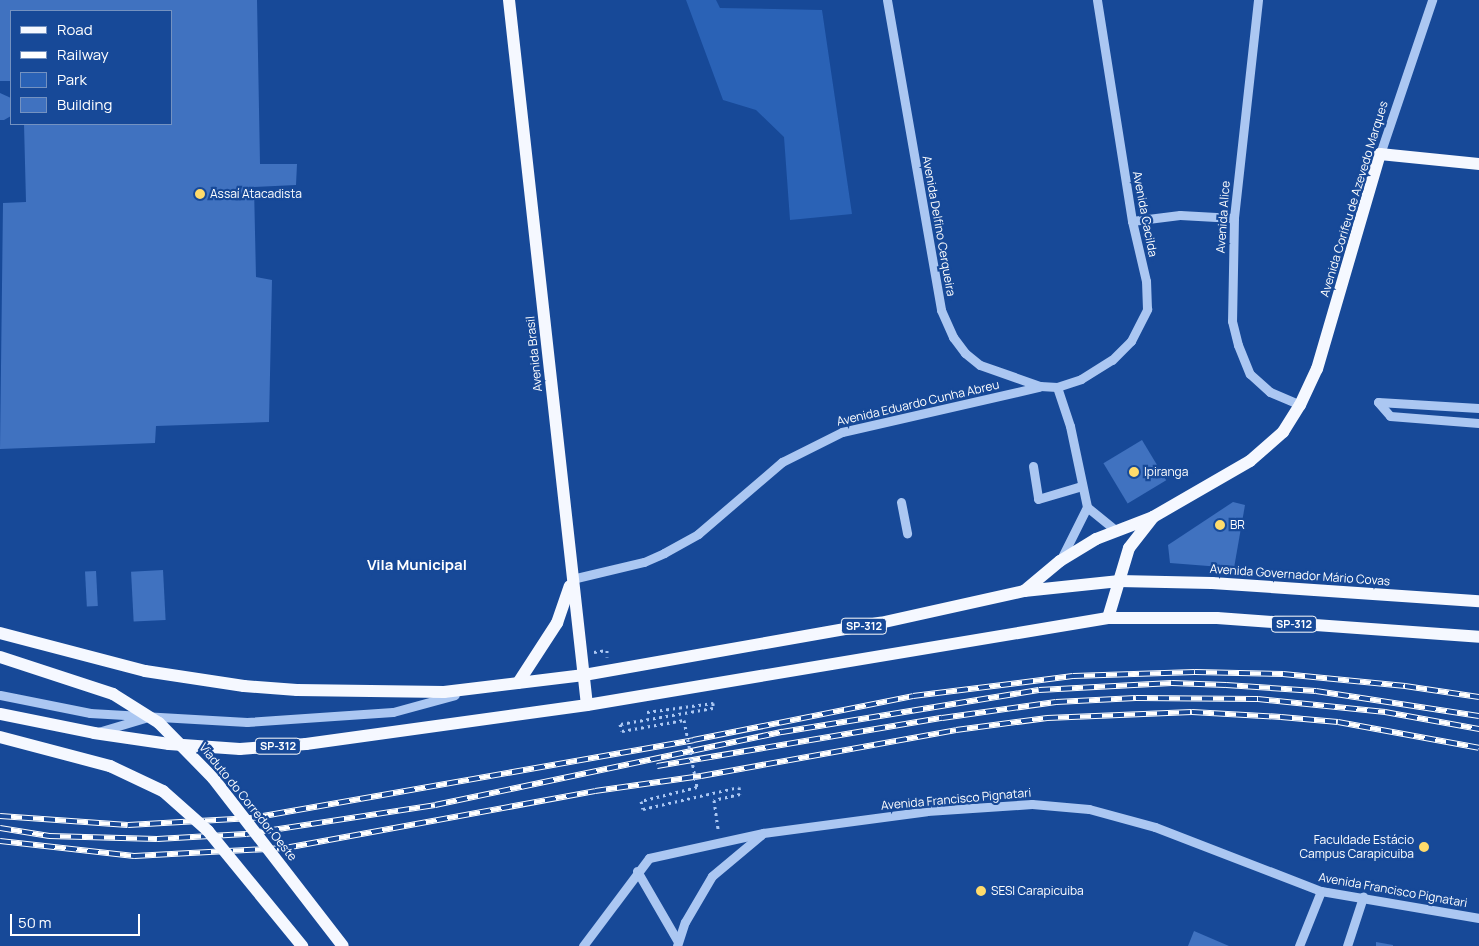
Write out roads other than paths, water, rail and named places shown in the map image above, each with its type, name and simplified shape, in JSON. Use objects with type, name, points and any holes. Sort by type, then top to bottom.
[{"type":"main road","name":"Avenida Brasil","points":[[509,0],[587,705]]},
{"type":"main road","points":[[1380,154],[1479,164]]},
{"type":"main road","name":"Avenida Corifeu de Azevedo Marques","points":[[1153,517],[1250,460],[1283,432],[1300,405],[1317,369],[1380,154]]},
{"type":"main road","points":[[1024,591],[1060,561],[1115,530],[1153,517]]},
{"type":"main road","points":[[1108,618],[1129,548],[1153,517]]},
{"type":"main road","points":[[518,683],[557,623],[572,579]]},
{"type":"main road","name":"SP-312","points":[[0,633],[145,670],[244,686],[359,692],[444,692],[584,675],[880,623],[1024,591],[1119,581]]},
{"type":"main road","name":"Avenida Governador Mário Covas","points":[[1119,581],[1212,583],[1479,600]]},
{"type":"main road","name":"SP-312","points":[[0,714],[94,733],[169,744],[240,749],[306,744],[587,705],[1108,618],[1217,618],[1479,637]]},
{"type":"main road","name":"Viaduto do Corredor Oeste","points":[[0,657],[113,694],[159,723],[212,778],[343,946]]},
{"type":"main road","points":[[0,737],[110,766],[163,791],[208,831],[302,946]]},
{"type":"street","name":"Avenida Delfino Cerqueira","points":[[887,0],[941,310],[953,337],[980,365],[1040,386],[1057,387]]},
{"type":"street","name":"Avenida Cacilda","points":[[1057,387],[1081,379],[1103,367],[1131,341],[1141,325],[1147,310],[1146,281],[1132,221],[1097,0]]},
{"type":"street","name":"Avenida Alice","points":[[1258,0],[1234,218],[1231,290],[1232,321],[1243,361],[1258,382],[1270,392],[1300,405]]},
{"type":"street","name":"Avenida Corifeu de Azevedo Marques","points":[[1380,154],[1432,0]]},
{"type":"street","points":[[1132,221],[1180,215],[1234,218]]},
{"type":"street","name":"Avenida Eduardo Cunha Abreu","points":[[572,579],[644,562],[664,553],[698,534],[782,462],[842,432],[1040,386]]},
{"type":"street","points":[[1057,387],[1070,426],[1087,507],[1115,530]]},
{"type":"street","points":[[1479,408],[1378,402],[1390,416],[1479,423]]},
{"type":"street","points":[[1033,466],[1038,500],[1082,486]]},
{"type":"street","points":[[901,502],[907,533]]},
{"type":"street","points":[[1060,561],[1087,507]]},
{"type":"street","points":[[0,695],[90,713],[247,722],[393,712],[487,687]]},
{"type":"street","points":[[94,733],[152,716]]},
{"type":"street","name":"Avenida Francisco Pignatari","points":[[583,946],[637,871],[649,858],[763,833],[938,811],[1032,804],[1089,809],[1155,827],[1321,891],[1479,918]]},
{"type":"street","points":[[677,943],[712,876],[763,833]]},
{"type":"street","points":[[637,871],[677,943]]},
{"type":"street","points":[[1299,946],[1321,891]]},
{"type":"street","points":[[1347,946],[1363,897]]},
{"type":"railway","points":[[0,816],[128,825],[252,818],[693,740],[913,696],[1073,676],[1195,672],[1283,674],[1405,686],[1479,697]]},
{"type":"railway","points":[[0,828],[49,836],[157,839],[246,834],[435,805],[782,732],[1039,690],[1172,683],[1226,685],[1316,691],[1479,716]]},
{"type":"railway","points":[[657,766],[942,718],[1056,702],[1136,698],[1258,699],[1385,712],[1479,729]]},
{"type":"railway","points":[[0,841],[134,856],[285,848],[595,791],[701,776],[956,730],[1047,718],[1192,712],[1281,717],[1338,722],[1479,748]]},
{"type":"place","name":"Assaí Atacadista","points":[[200,194]]},
{"type":"place","name":"Ipiranga","points":[[1134,472]]},
{"type":"place","name":"BR","points":[[1220,525]]},
{"type":"place","name":"Faculdade Estácio Campus Carapicuiba","points":[[1424,847]]},
{"type":"place","name":"SESI Carapicuiba","points":[[981,891]]},
{"type":"district","name":"Vila Municipal","points":[[417,565]]}]
